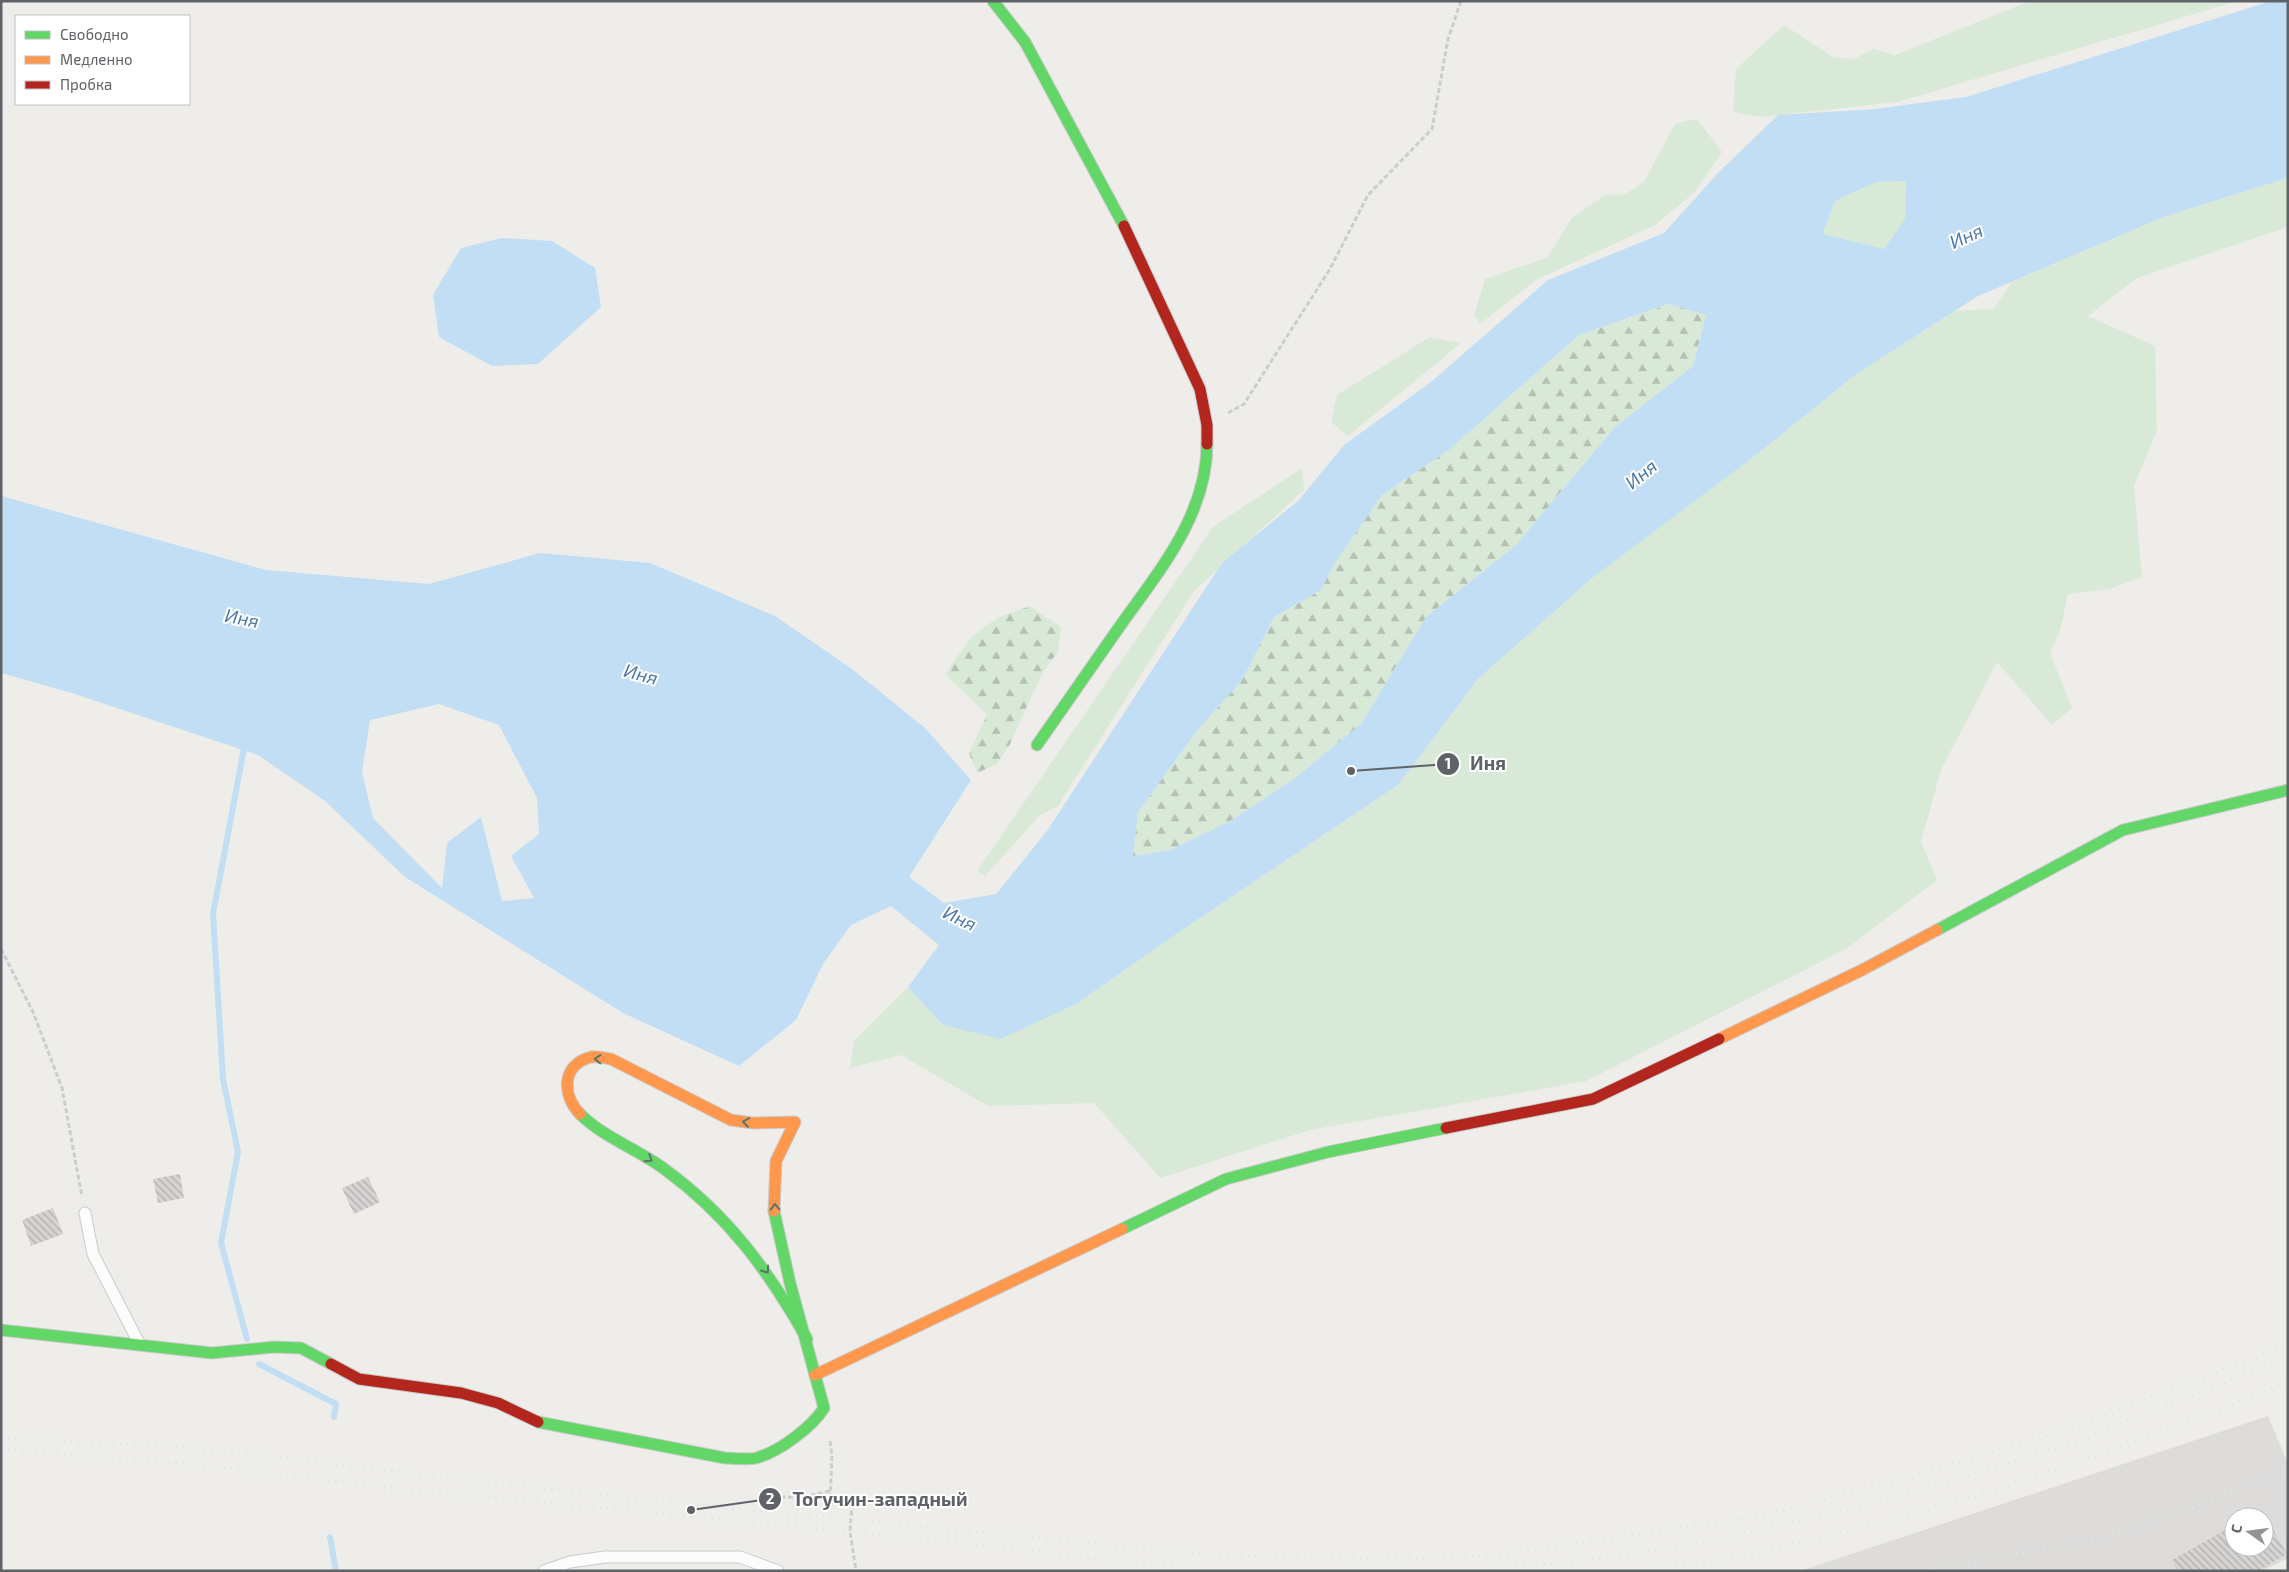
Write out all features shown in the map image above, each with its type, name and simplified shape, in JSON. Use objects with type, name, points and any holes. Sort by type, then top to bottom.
[{"type":"street","points":[[993,1],[1025,42],[1121,219],[1200,388],[1206,425],[1207,461],[1201,492],[1191,517],[1166,562],[1038,746]]},
{"type":"street","points":[[815,1375],[1226,1179],[1328,1152],[1593,1099],[1862,970],[2123,830],[2288,790]]},
{"type":"street","points":[[1,1330],[212,1353],[274,1347],[301,1348],[360,1379],[461,1393],[498,1403],[532,1422],[725,1458],[756,1458],[790,1440],[815,1422],[824,1408],[807,1339],[790,1283],[774,1211],[776,1161],[795,1122],[753,1123],[731,1120],[610,1059],[592,1057],[578,1065],[568,1079],[565,1091],[568,1100],[583,1117],[655,1162],[698,1196],[743,1238],[770,1276],[807,1339]]},
{"type":"lane","points":[[85,1213],[92,1254],[140,1344]]},
{"type":"lane","points":[[544,1571],[570,1562],[605,1557],[740,1557],[778,1571]]},
{"type":"path","points":[[1206,425],[1244,404],[1330,269],[1368,196],[1432,129],[1448,39],[1461,1]]},
{"type":"path","points":[[1,949],[32,1012],[62,1088],[85,1213]]},
{"type":"path","points":[[829,1436],[832,1456],[830,1503],[852,1506],[850,1531],[856,1571]]},
{"type":"path","points":[[773,1497],[803,1498],[830,1490]]},
{"type":"shaded area","points":[[2268,1416],[2288,1464],[2288,1558],[2262,1571],[1800,1571]]},
{"type":"green space","points":[[2030,1],[2238,1],[1897,102],[1762,117],[1733,112],[1736,69],[1784,25],[1833,57],[1854,59],[1873,49],[1895,55]]},
{"type":"green space","points":[[1697,119],[1722,152],[1694,193],[1655,225],[1536,280],[1480,324],[1474,316],[1485,279],[1547,258],[1572,218],[1605,195],[1625,194],[1644,182],[1675,124]]},
{"type":"green space","points":[[2288,178],[2288,227],[2137,278],[2088,316],[2155,346],[2157,431],[2134,486],[2142,577],[2109,589],[2068,594],[2060,631],[2050,653],[2072,708],[2052,725],[1997,662],[1941,770],[1921,842],[1937,880],[1846,949],[1586,1081],[1310,1130],[1160,1178],[1094,1103],[988,1106],[901,1055],[850,1068],[854,1041],[908,987],[943,1025],[1076,1004],[1185,928],[1398,785],[1478,679],[1591,579],[1751,459],[1855,375],[1955,311],[1993,309],[2012,282],[2166,216]]},
{"type":"green space","points":[[1906,181],[1905,219],[1884,249],[1823,234],[1835,201],[1876,182]]},
{"type":"green space","points":[[1669,304],[1706,315],[1693,366],[1615,427],[1516,545],[1426,617],[1361,724],[1294,779],[1232,820],[1171,850],[1133,856],[1137,813],[1196,732],[1243,679],[1274,617],[1321,590],[1334,564],[1382,495],[1450,449],[1579,335]]},
{"type":"green space","points":[[1430,337],[1461,343],[1348,436],[1331,422],[1337,395]]},
{"type":"green space","points":[[1302,468],[1304,490],[1194,591],[1058,806],[1040,815],[985,876],[977,871],[1213,527]]},
{"type":"green space","points":[[1030,606],[1061,627],[1058,652],[1043,672],[1009,746],[997,764],[977,773],[969,753],[987,715],[945,674],[972,636],[999,617]]},
{"type":"water","points":[[2271,1],[2288,1],[2288,178],[2166,216],[1978,296],[1855,375],[1751,459],[1591,579],[1478,679],[1398,785],[1185,928],[1076,1004],[1000,1039],[943,1025],[908,987],[939,945],[891,906],[851,925],[823,964],[796,1020],[739,1066],[623,1013],[405,877],[325,801],[258,755],[72,693],[1,673],[1,496],[266,570],[429,584],[540,553],[650,563],[775,616],[852,669],[925,728],[971,780],[909,877],[944,903],[996,894],[1047,831],[1222,563],[1298,501],[1344,445],[1431,382],[1548,280],[1664,233],[1717,174],[1778,115],[1874,109],[1966,97]],"holes":[[[1906,181],[1905,219],[1884,249],[1823,234],[1835,201],[1876,182]],[[1668,304],[1706,315],[1693,366],[1615,427],[1516,545],[1426,617],[1361,724],[1294,779],[1232,820],[1171,850],[1133,856],[1138,812],[1196,732],[1243,679],[1274,617],[1321,590],[1334,564],[1382,495],[1450,449],[1579,335]],[[439,704],[499,725],[537,798],[539,834],[511,856],[534,898],[502,901],[481,817],[447,843],[442,888],[373,818],[362,772],[370,720]]]},
{"type":"water","points":[[502,238],[552,241],[595,268],[601,307],[538,364],[492,366],[439,337],[433,295],[461,248]]},
{"type":"building","points":[[180,1174],[184,1198],[158,1203],[153,1179]]},
{"type":"building","points":[[368,1177],[380,1202],[354,1214],[342,1188]]},
{"type":"building","points":[[53,1208],[63,1234],[31,1246],[22,1220]]},
{"type":"building","points":[[2224,1531],[2224,1557],[2274,1557],[2274,1531],[2287,1554],[2258,1571],[2178,1571],[2172,1560]]},
{"type":"waterway","points":[[245,743],[213,914],[223,1079],[238,1152],[221,1243],[247,1339]]},
{"type":"waterway","points":[[259,1364],[336,1404],[334,1417]]},
{"type":"waterway","points":[[330,1537],[336,1571]]},
{"type":"railway","points":[[1,1439],[195,1448],[609,1496],[1198,1554],[1378,1559],[1487,1556],[1756,1517],[1906,1478],[2059,1432],[2288,1346]]},
{"type":"railway","points":[[1446,1571],[1524,1566],[1602,1557],[1759,1530],[1836,1512],[2063,1446],[2288,1358]]},
{"type":"railway","points":[[1641,1571],[1720,1561],[1861,1528],[2000,1489],[2152,1436],[2288,1382]]},
{"type":"railway","points":[[1,1450],[183,1463],[407,1490],[850,1531],[1204,1570],[1248,1571]]},
{"type":"railway","points":[[1934,1571],[2108,1536],[2180,1512],[2288,1469]]},
{"type":"traffic: fast","points":[[993,1],[1025,42],[1124,226]]},
{"type":"traffic: fast","points":[[1037,745],[1165,563],[1178,541],[1199,495],[1205,470],[1207,444]]},
{"type":"traffic: fast","points":[[1937,930],[2123,830],[2288,790]]},
{"type":"traffic: fast","points":[[580,1114],[599,1129],[663,1168],[707,1205],[745,1245],[777,1290],[807,1339]]},
{"type":"traffic: fast","points":[[1122,1229],[1226,1179],[1328,1152],[1446,1128]]},
{"type":"traffic: fast","points":[[538,1422],[725,1458],[741,1459],[756,1458],[775,1450],[794,1438],[812,1423],[824,1408],[790,1283],[774,1211]]},
{"type":"traffic: fast","points":[[1,1330],[212,1353],[274,1347],[301,1348],[331,1364]]},
{"type":"traffic: slow","points":[[1719,1039],[1862,970],[1937,930]]},
{"type":"traffic: slow","points":[[580,1114],[570,1098],[568,1081],[574,1067],[581,1061],[596,1057],[611,1059],[731,1120],[753,1123],[795,1122],[776,1161],[774,1211]]},
{"type":"traffic: slow","points":[[815,1375],[1122,1229]]},
{"type":"traffic: jam","points":[[1124,226],[1200,389],[1207,425],[1207,444]]},
{"type":"traffic: jam","points":[[1446,1128],[1593,1099],[1719,1039]]},
{"type":"traffic: jam","points":[[331,1364],[359,1379],[461,1393],[498,1403],[538,1422]]},
{"type":"place","name":"Иня","points":[[1351,771]]},
{"type":"place","name":"Тогучин-западный","points":[[691,1510]]}]
